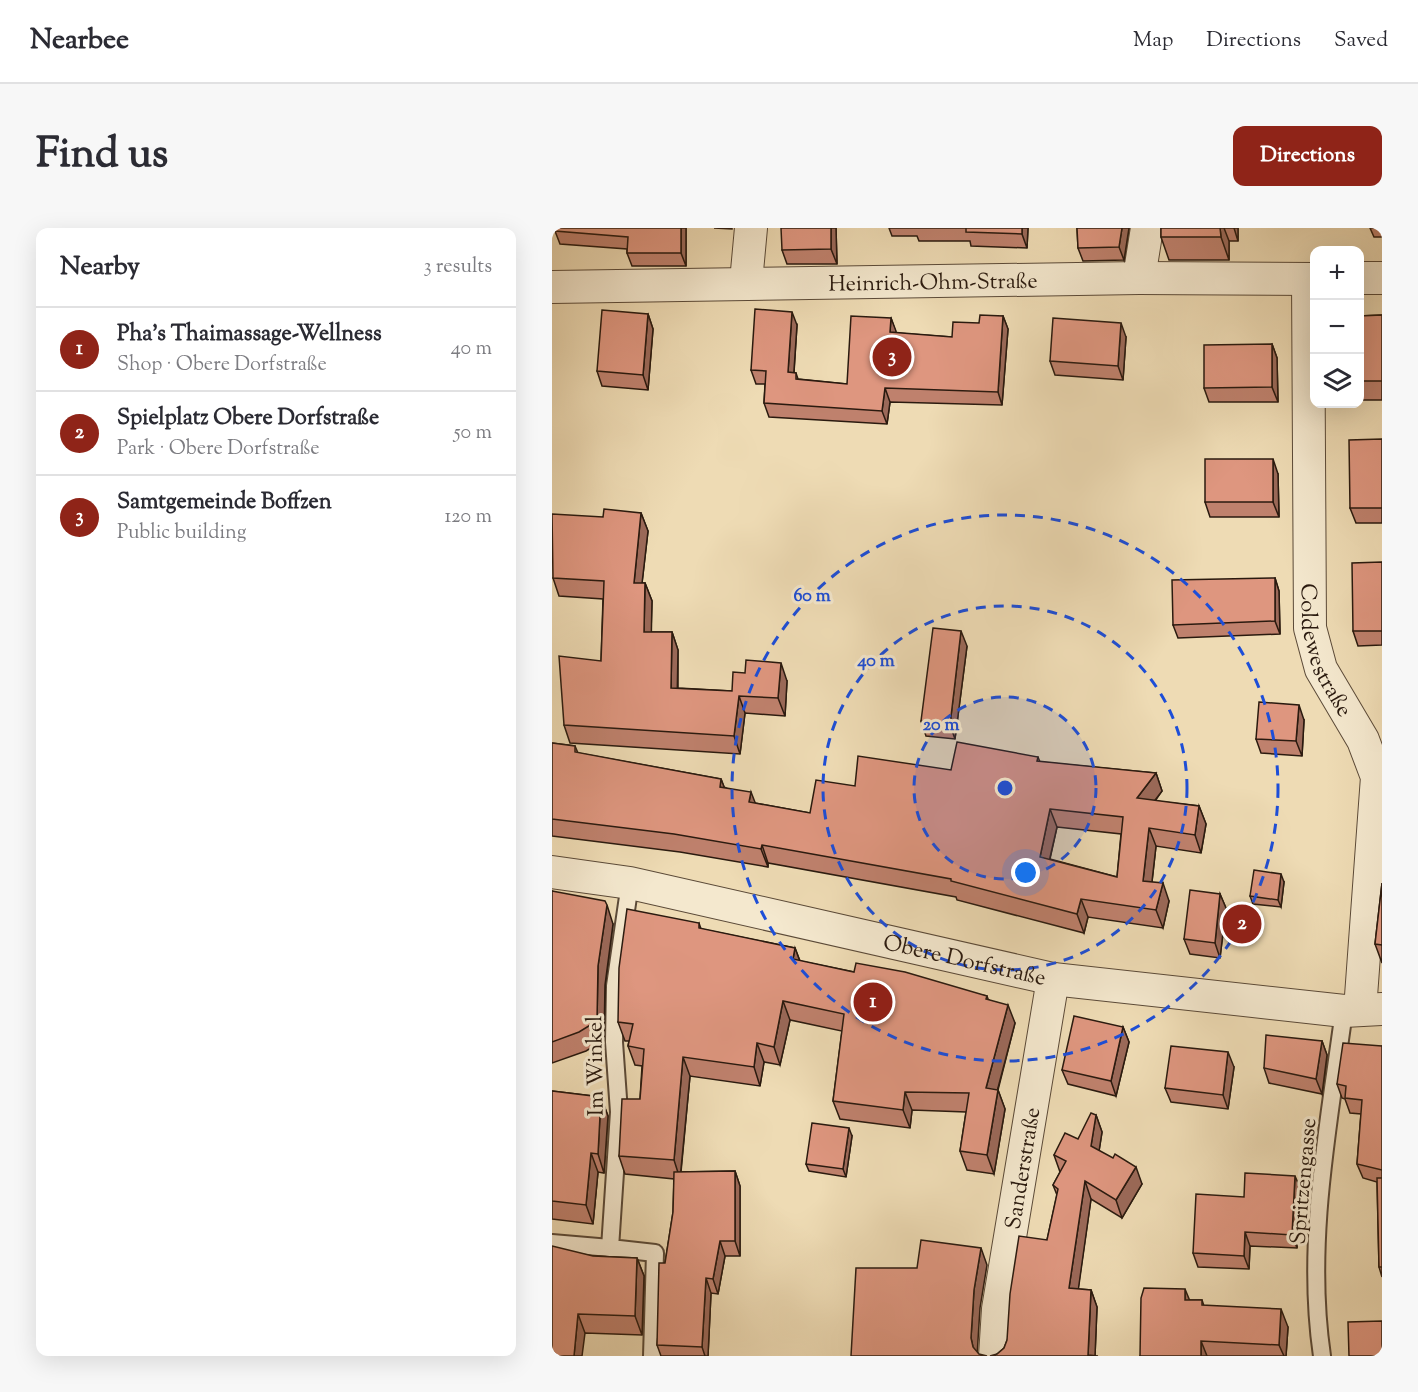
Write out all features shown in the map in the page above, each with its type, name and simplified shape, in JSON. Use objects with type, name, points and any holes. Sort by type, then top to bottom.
[{"type":"street","points":[[746,282],[751,228]]},
{"type":"street","points":[[1139,278],[1147,228]]},
{"type":"street","name":"Heinrich-Ohm-Straße","points":[[552,287],[746,282],[1139,278],[1310,279]]},
{"type":"street","points":[[1364,278],[1382,278]]},
{"type":"street","name":"Coldewestraße","points":[[1311,300],[1311,628],[1321,669],[1363,740],[1377,777],[1362,1010]]},
{"type":"street","name":"Obere Dorfstraße","points":[[552,872],[630,883],[1053,979],[1362,1010]]},
{"type":"street","name":"Sanderstraße","points":[[995,1356],[998,1309],[1053,979]]},
{"type":"lane","name":"Im Winkel","points":[[610,1248],[619,1112],[614,1042],[615,986],[630,883]]},
{"type":"lane","name":"Spritzengasse","points":[[1322,1356],[1317,1262],[1322,1178],[1362,1010]]},
{"type":"lane","points":[[552,1243],[655,1253],[652,1356]]},
{"type":"building","points":[[555,228],[681,228],[681,253],[627,253],[628,237],[555,231]]},
{"type":"building","points":[[781,228],[831,228],[831,249],[782,250]]},
{"type":"building","points":[[966,228],[1022,228],[1022,234],[966,232]]},
{"type":"building","points":[[1077,228],[1122,228],[1119,247],[1078,248]]},
{"type":"building","points":[[1161,228],[1220,228],[1221,237],[1161,237]]},
{"type":"building","points":[[755,309],[792,312],[788,372],[796,373],[796,379],[847,384],[851,316],[891,318],[890,332],[952,337],[953,322],[979,323],[980,315],[1003,316],[998,392],[885,388],[882,411],[764,403],[766,371],[751,370]]},
{"type":"building","points":[[602,310],[648,314],[643,375],[597,371]]},
{"type":"building","points":[[1382,315],[1382,381],[1364,381],[1364,316]]},
{"type":"building","points":[[1053,318],[1121,323],[1118,366],[1050,361]]},
{"type":"building","points":[[1272,344],[1272,387],[1204,388],[1204,345]]},
{"type":"building","points":[[1382,439],[1382,508],[1350,508],[1349,440]]},
{"type":"building","points":[[1205,459],[1273,459],[1273,502],[1205,502]]},
{"type":"building","points":[[604,509],[641,513],[634,583],[645,583],[644,632],[672,632],[671,688],[732,691],[733,672],[745,673],[746,660],[781,663],[778,698],[739,696],[734,736],[564,725],[559,656],[601,661],[604,581],[553,578],[552,514],[603,517]]},
{"type":"building","points":[[1382,562],[1382,631],[1353,631],[1352,563]]},
{"type":"building","points":[[1275,578],[1275,621],[1173,625],[1172,580]]},
{"type":"building","points":[[933,628],[961,631],[950,725],[921,721]]},
{"type":"building","points":[[1259,702],[1299,705],[1296,741],[1256,739]]},
{"type":"building","points":[[957,742],[1038,757],[1037,761],[1156,773],[1137,798],[1199,806],[1195,835],[1149,828],[1143,881],[1163,883],[1156,910],[1081,899],[1077,914],[951,881],[951,879],[762,845],[761,849],[674,834],[552,819],[552,743],[575,746],[575,752],[721,779],[720,787],[751,792],[749,802],[810,813],[816,780],[855,786],[858,756],[951,770]],"holes":[[[1050,809],[1123,817],[1117,877],[1040,857]]]},
{"type":"building","points":[[1254,870],[1281,874],[1278,900],[1250,896]]},
{"type":"building","points":[[1382,883],[1382,945],[1375,944]]},
{"type":"building","points":[[1190,890],[1220,894],[1215,943],[1184,939]]},
{"type":"building","points":[[552,891],[605,901],[607,905],[598,966],[597,1021],[579,1032],[552,1042]]},
{"type":"building","points":[[627,909],[699,923],[699,928],[795,948],[793,959],[854,972],[856,963],[905,972],[987,996],[986,999],[1008,1005],[986,1088],[998,1090],[987,1155],[960,1151],[969,1093],[905,1092],[903,1110],[833,1101],[844,1014],[783,1001],[774,1047],[757,1043],[754,1067],[683,1057],[674,1160],[619,1156],[622,1099],[640,1099],[644,1049],[628,1046],[633,1024],[618,1022],[619,968]]},
{"type":"building","points":[[1074,1016],[1123,1027],[1111,1081],[1062,1070]]},
{"type":"building","points":[[1266,1035],[1322,1041],[1316,1079],[1264,1068]]},
{"type":"building","points":[[1343,1043],[1382,1046],[1382,1170],[1357,1164],[1362,1100],[1345,1098],[1346,1086],[1337,1084]]},
{"type":"building","points":[[1171,1046],[1228,1052],[1223,1095],[1165,1088]]},
{"type":"building","points":[[552,1091],[601,1097],[598,1154],[591,1153],[586,1205],[552,1201]]},
{"type":"building","points":[[1091,1113],[1096,1115],[1091,1146],[1113,1158],[1115,1154],[1136,1167],[1116,1200],[1085,1181],[1069,1288],[1091,1290],[1088,1355],[1098,1356],[990,1356],[1004,1348],[1007,1340],[1010,1294],[1019,1236],[1047,1240],[1058,1189],[1053,1185],[1066,1161],[1054,1155],[1065,1133],[1078,1139]]},
{"type":"building","points":[[812,1123],[849,1128],[843,1169],[806,1164]]},
{"type":"building","points":[[735,1171],[735,1241],[720,1241],[713,1279],[706,1278],[702,1347],[657,1345],[659,1263],[665,1263],[673,1212],[674,1172]]},
{"type":"building","points":[[1245,1173],[1295,1176],[1292,1235],[1245,1232],[1244,1256],[1193,1253],[1196,1194],[1244,1197]]},
{"type":"building","points":[[1377,1178],[1382,1178],[1382,1267],[1379,1267]]},
{"type":"building","points":[[921,1240],[981,1248],[974,1290],[971,1338],[973,1347],[979,1354],[987,1356],[851,1356],[856,1268],[917,1268]]},
{"type":"building","points":[[552,1246],[593,1256],[637,1258],[635,1316],[578,1314],[574,1356],[552,1356]]},
{"type":"building","points":[[1144,1288],[1185,1289],[1185,1300],[1202,1300],[1202,1305],[1281,1309],[1279,1345],[1201,1341],[1201,1356],[1140,1356],[1141,1298]]},
{"type":"building","points":[[1382,1321],[1382,1356],[1349,1356],[1348,1322]]},
{"type":"place","name":"Samtgemeinde Boffzen","points":[[892,357]]},
{"type":"place","name":"Spielplatz Obere Dorfstraße","points":[[1242,924]]},
{"type":"place","name":"Pha's Thaimassage-Wellness","points":[[873,1002]]}]
